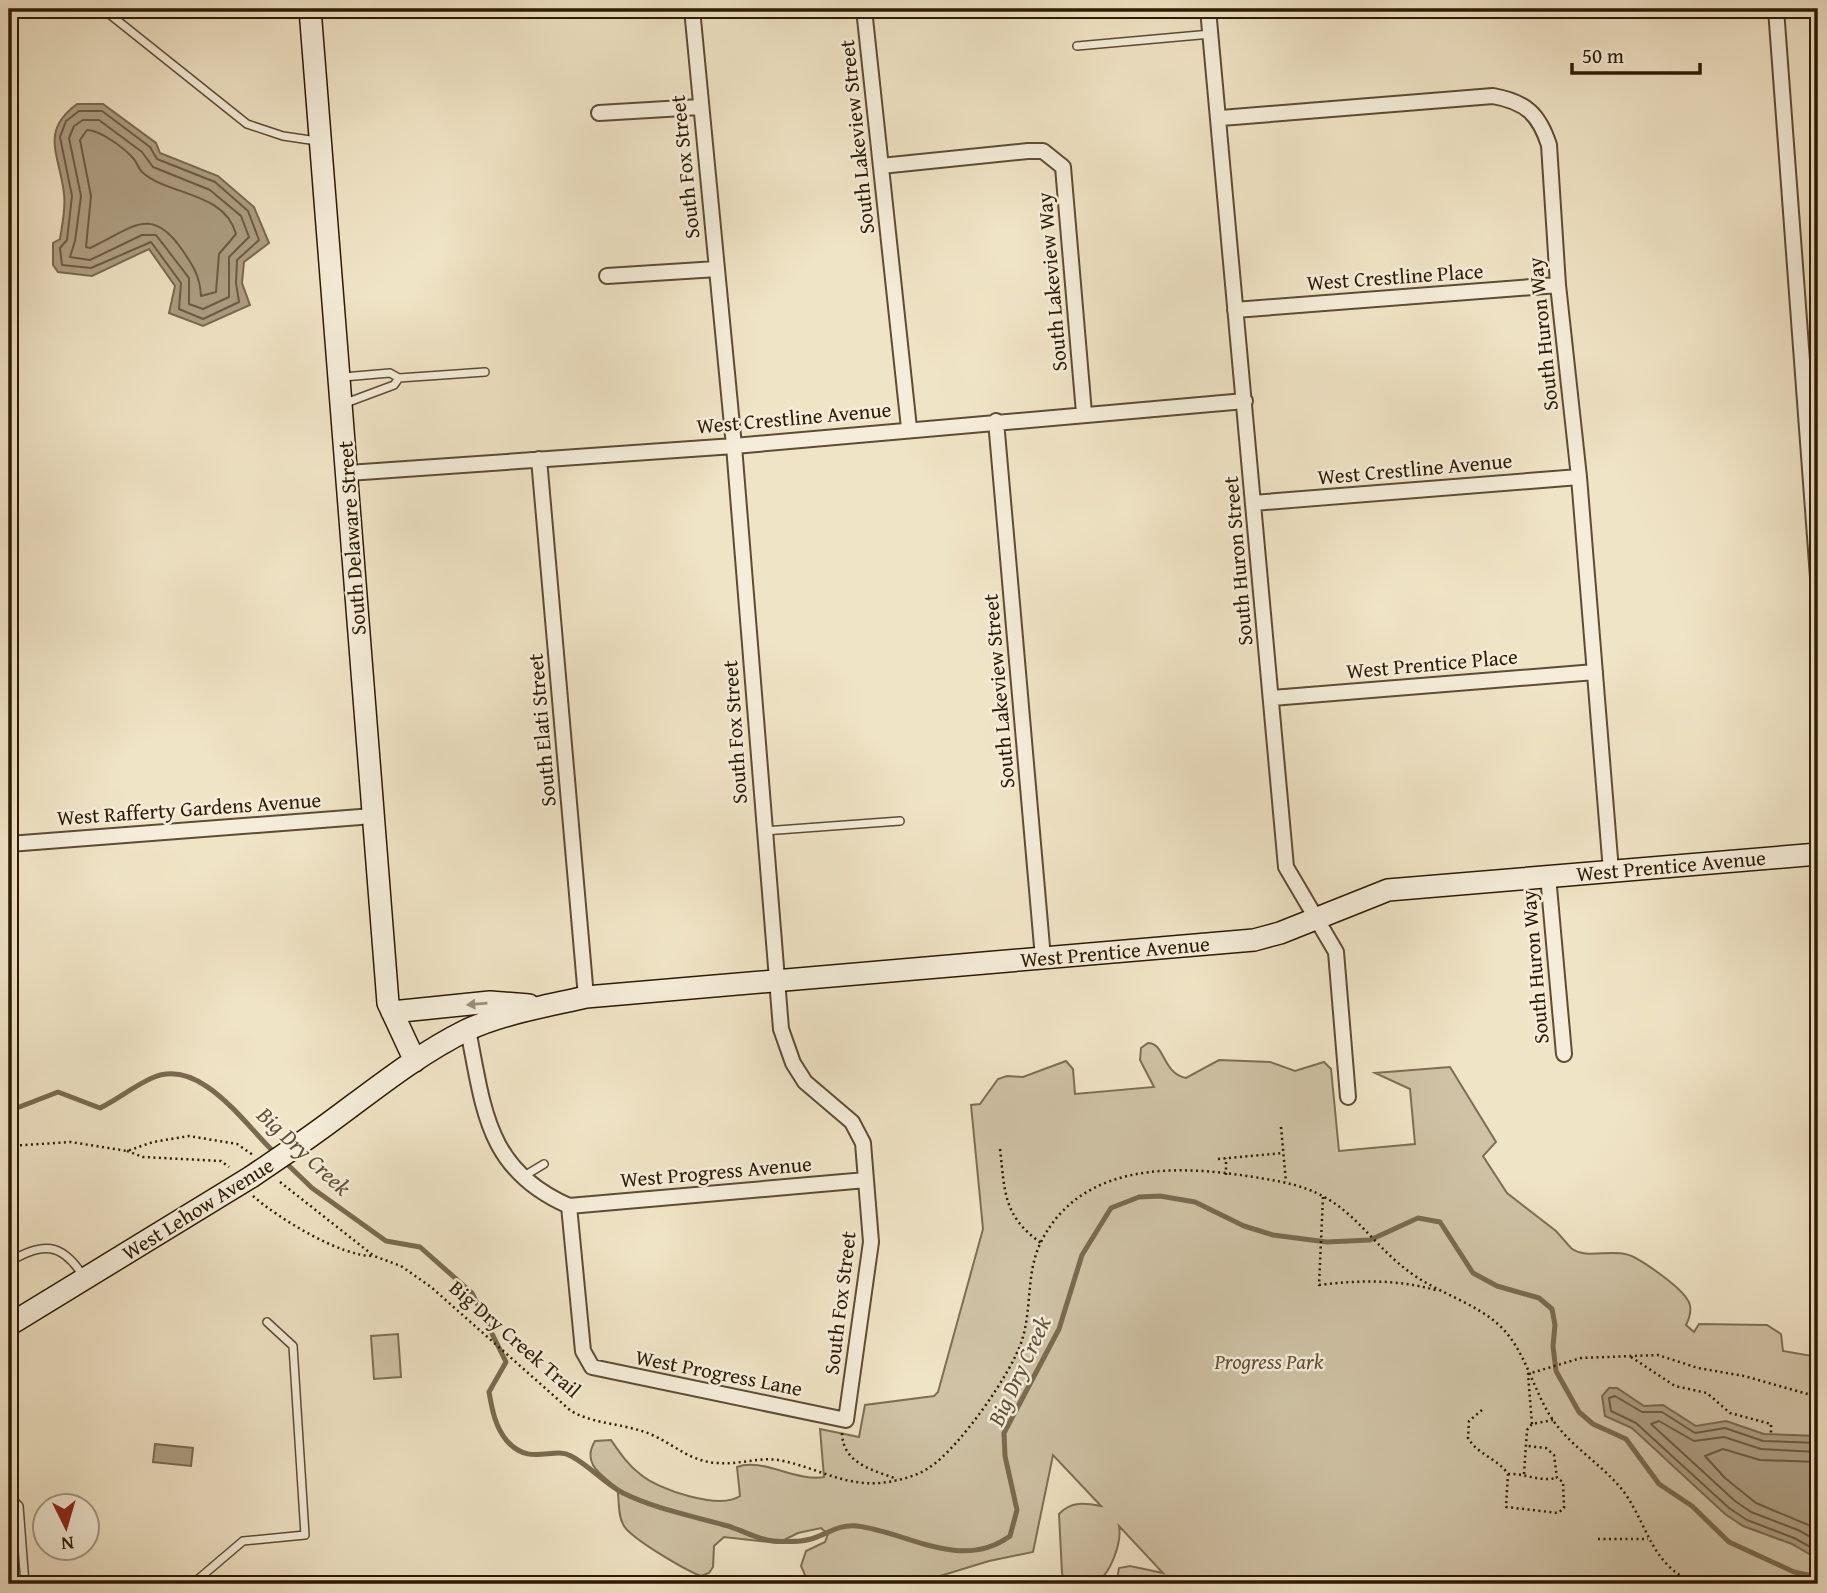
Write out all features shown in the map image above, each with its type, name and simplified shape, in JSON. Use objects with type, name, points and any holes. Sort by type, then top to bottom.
[{"type":"street","name":"South Delaware Street","points":[[310,9],[388,1003],[415,1060]]},
{"type":"street","name":"South Fox Street","points":[[692,9],[734,446],[775,982],[781,1029],[793,1063],[812,1089],[857,1127],[863,1143],[871,1242],[846,1420]]},
{"type":"street","name":"South Lakeview Street","points":[[864,9],[909,429]]},
{"type":"street","name":"South Huron Street","points":[[1209,9],[1221,118],[1235,310],[1286,867],[1336,953],[1348,1097]]},
{"type":"street","points":[[1776,9],[1818,577]]},
{"type":"street","name":"South Huron Way","points":[[1221,118],[1493,96],[1512,99],[1542,124],[1549,145],[1558,285],[1580,477],[1611,871]]},
{"type":"street","points":[[599,113],[700,107]]},
{"type":"street","name":"South Lakeview Way","points":[[881,166],[1042,151],[1063,167],[1084,413]]},
{"type":"street","points":[[607,276],[717,269]]},
{"type":"street","name":"West Crestline Place","points":[[1235,310],[1558,285]]},
{"type":"street","name":"West Crestline Avenue","points":[[348,473],[734,446],[1084,413],[1245,401]]},
{"type":"street","name":"South Lakeview Street","points":[[996,421],[1044,958]]},
{"type":"street","name":"South Elati Street","points":[[539,459],[586,997]]},
{"type":"street","name":"West Crestline Avenue","points":[[1253,503],[1580,477]]},
{"type":"street","name":"West Prentice Place","points":[[1272,698],[1595,672]]},
{"type":"street","name":"West Rafferty Gardens Avenue","points":[[9,844],[373,816]]},
{"type":"street","points":[[1818,854],[1818,864]]},
{"type":"street","name":"West Prentice Avenue","points":[[415,1060],[468,1030],[545,1006],[586,997],[1254,940],[1388,890],[1818,854]]},
{"type":"street","name":"South Huron Way","points":[[1548,876],[1564,1054]]},
{"type":"street","points":[[392,1012],[490,1002],[545,1006]]},
{"type":"street","points":[[468,1030],[485,1116],[495,1143],[542,1194],[569,1206]]},
{"type":"street","name":"West Lehow Avenue","points":[[9,1325],[245,1181],[415,1060]]},
{"type":"street","name":"West Progress Avenue","points":[[569,1206],[866,1180]]},
{"type":"street","name":"West Progress Lane","points":[[569,1206],[587,1363],[601,1371],[846,1420]]},
{"type":"lane","points":[[103,9],[247,124],[284,136],[321,142]]},
{"type":"lane","points":[[1077,46],[1211,34]]},
{"type":"lane","points":[[340,377],[390,373],[399,378],[485,372]]},
{"type":"lane","points":[[342,405],[394,385],[399,378]]},
{"type":"lane","points":[[764,831],[900,821]]},
{"type":"lane","points":[[523,1176],[544,1164]]},
{"type":"lane","points":[[9,1262],[43,1249],[60,1250],[72,1257],[85,1280]]},
{"type":"lane","points":[[196,1581],[243,1541],[305,1535],[293,1346],[267,1322]]},
{"type":"lane","points":[[9,1496],[19,1506],[25,1584]]},
{"type":"path","points":[[1281,1127],[1286,1182]]},
{"type":"path","points":[[1000,1149],[1009,1210],[1017,1224],[1041,1243]]},
{"type":"path","points":[[127,1151],[143,1157],[221,1161],[320,1238],[360,1256],[374,1256]]},
{"type":"path","points":[[1218,1158],[1283,1153]]},
{"type":"path","points":[[1226,1158],[1226,1175]]},
{"type":"path","name":"Big Dry Creek Trail","points":[[432,1287],[584,1418],[648,1433],[692,1458],[718,1463],[776,1460],[849,1483],[900,1480],[928,1469],[952,1448],[1010,1367],[1025,1330],[1032,1273],[1041,1243],[1062,1214],[1078,1199],[1107,1181],[1156,1170],[1286,1182],[1322,1196],[1343,1208],[1410,1273],[1499,1325],[1516,1346],[1553,1420],[1614,1481],[1631,1504],[1648,1539],[1664,1563],[1696,1584]]},
{"type":"path","points":[[1322,1196],[1318,1285],[1373,1280],[1420,1286],[1445,1293]]},
{"type":"path","points":[[1630,1356],[1675,1386],[1707,1393],[1730,1413],[1771,1424],[1771,1436]]},
{"type":"path","points":[[1532,1424],[1528,1374],[1566,1362],[1630,1356],[1667,1356],[1698,1368],[1744,1376],[1818,1396]]},
{"type":"path","points":[[1482,1410],[1469,1421],[1468,1438],[1478,1451],[1498,1462],[1508,1474],[1506,1507],[1553,1513],[1560,1511],[1564,1503],[1564,1485],[1557,1478],[1557,1461],[1550,1451],[1528,1446]]},
{"type":"path","points":[[846,1420],[842,1438],[851,1458],[900,1480]]},
{"type":"path","points":[[1524,1475],[1522,1458],[1528,1446],[1527,1430],[1532,1424],[1553,1420]]},
{"type":"path","points":[[1508,1474],[1542,1480],[1557,1478]]},
{"type":"path","points":[[1598,1539],[1648,1539]]},
{"type":"green space","name":"Progress Park","points":[[1148,1043],[1158,1048],[1172,1070],[1186,1078],[1219,1060],[1270,1062],[1295,1071],[1324,1062],[1331,1069],[1339,1151],[1415,1144],[1410,1089],[1375,1073],[1450,1067],[1496,1142],[1483,1156],[1507,1193],[1556,1231],[1571,1248],[1589,1254],[1625,1254],[1648,1266],[1668,1280],[1687,1299],[1690,1312],[1686,1325],[1694,1332],[1699,1324],[1767,1325],[1781,1334],[1783,1351],[1818,1357],[1818,1584],[1116,1584],[1119,1568],[1130,1566],[1163,1573],[1119,1526],[1119,1540],[1114,1557],[1101,1579],[1088,1585],[1066,1584],[1062,1573],[1059,1514],[1073,1505],[1101,1506],[1053,1455],[1033,1552],[989,1561],[914,1584],[815,1582],[805,1575],[801,1566],[806,1551],[825,1542],[828,1534],[821,1528],[798,1533],[778,1543],[724,1537],[714,1546],[713,1567],[709,1573],[701,1576],[660,1554],[629,1532],[620,1517],[617,1488],[592,1463],[590,1456],[595,1441],[611,1440],[624,1459],[660,1486],[704,1499],[731,1500],[740,1496],[737,1467],[757,1465],[813,1478],[824,1477],[820,1429],[859,1437],[865,1405],[934,1396],[938,1392],[983,1229],[971,1105],[980,1104],[998,1079],[1007,1076],[1023,1077],[1066,1061],[1073,1069],[1075,1094],[1154,1087],[1140,1060],[1141,1048]]},
{"type":"green space","points":[[398,1334],[401,1377],[374,1379],[371,1336]]},
{"type":"water","points":[[77,104],[103,104],[156,143],[160,153],[218,176],[254,207],[269,243],[244,262],[242,283],[250,305],[203,326],[169,313],[175,286],[149,249],[92,276],[58,272],[53,265],[53,243],[60,239],[64,199],[55,134],[65,114]]},
{"type":"water","points":[[1609,1388],[1617,1388],[1644,1406],[1663,1405],[1696,1426],[1726,1421],[1764,1434],[1818,1436],[1818,1559],[1792,1544],[1743,1526],[1725,1514],[1632,1428],[1605,1416],[1602,1396]]},
{"type":"water","points":[[155,1444],[193,1448],[191,1466],[153,1462]]},
{"type":"waterway","name":"Big Dry Creek","points":[[9,1111],[58,1092],[100,1108],[152,1078],[170,1074],[187,1076],[220,1097],[275,1153]]},
{"type":"waterway","name":"Big Dry Creek","points":[[285,1162],[312,1188],[386,1241],[420,1247],[472,1293],[506,1362],[489,1392],[500,1430],[516,1449],[533,1455],[557,1453],[571,1456],[616,1489],[635,1499],[731,1527],[761,1539],[793,1542],[850,1526],[954,1550],[991,1546],[1010,1536],[1017,1510],[1005,1456],[1004,1433],[1059,1329],[1082,1255],[1111,1208],[1139,1197],[1160,1196],[1195,1202],[1244,1226],[1273,1235],[1327,1242],[1370,1240],[1418,1218],[1440,1222],[1473,1273],[1497,1286],[1539,1298],[1552,1309],[1556,1371],[1579,1412],[1593,1424],[1626,1439],[1659,1484],[1692,1506],[1729,1542],[1794,1572],[1818,1577]]}]
